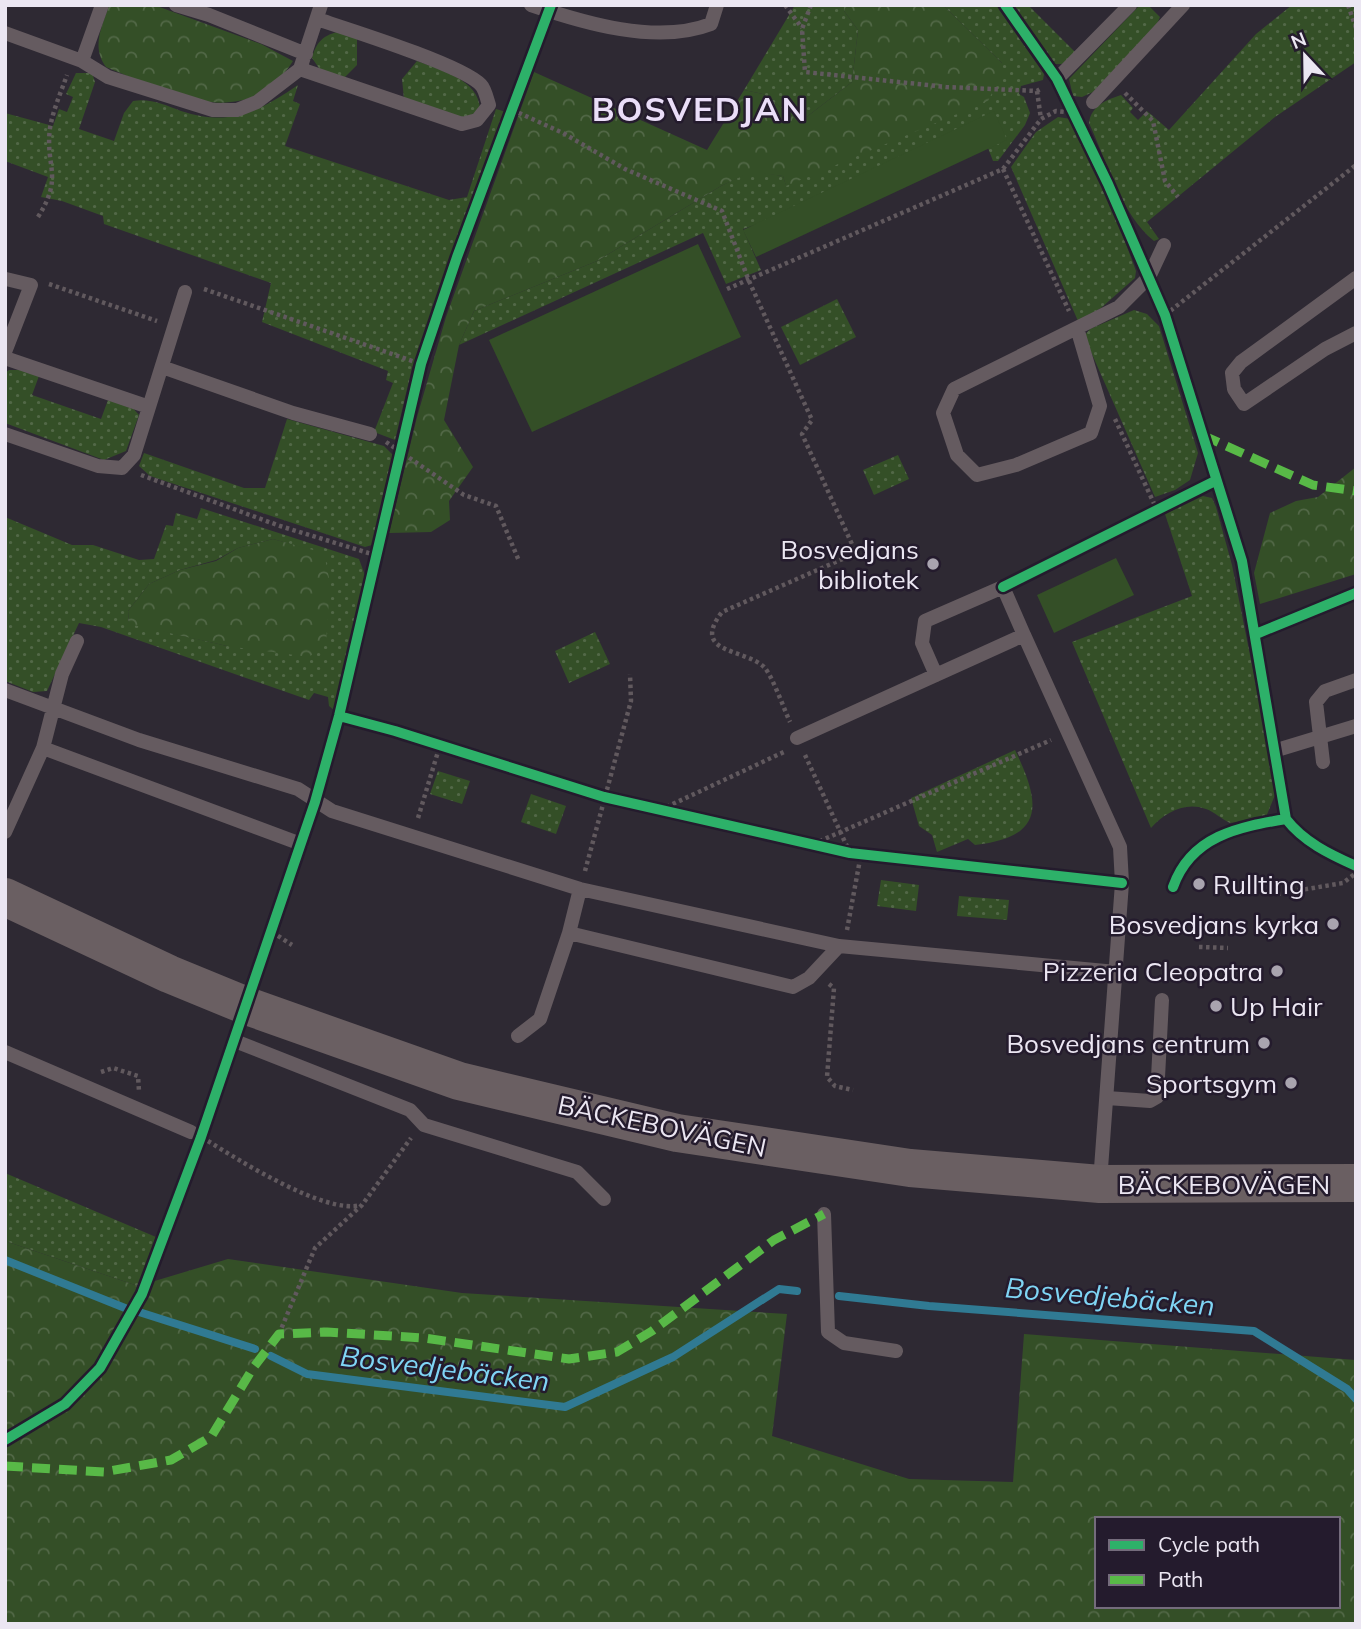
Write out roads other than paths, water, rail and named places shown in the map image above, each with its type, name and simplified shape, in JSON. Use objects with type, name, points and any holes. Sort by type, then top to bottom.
[{"type":"street","name":"BÄCKEBOVÄGEN","points":[[5,897],[180,979],[459,1081],[677,1133],[832,1159],[1100,1184],[1356,1183]]},
{"type":"lane","points":[[176,5],[209,15],[306,54]]},
{"type":"lane","points":[[531,5],[613,29],[690,32],[711,24],[717,5]]},
{"type":"lane","points":[[1057,79],[1130,5]]},
{"type":"lane","points":[[1093,102],[1183,5]]},
{"type":"lane","points":[[78,59],[98,6]]},
{"type":"lane","points":[[5,33],[78,59],[108,78],[213,110],[237,110],[257,102],[300,69],[319,12],[469,77],[481,85],[489,105],[477,120],[462,124],[300,69]]},
{"type":"lane","points":[[1077,328],[1100,406],[1091,433],[1016,465],[977,475],[957,455],[943,413],[954,389],[1119,307],[1149,277],[1164,245]]},
{"type":"lane","points":[[1356,278],[1241,362],[1232,373],[1234,388],[1244,404],[1325,349],[1356,333]]},
{"type":"lane","points":[[6,279],[31,285],[5,355],[149,407]]},
{"type":"lane","points":[[5,434],[99,466],[122,468],[134,455],[185,292]]},
{"type":"lane","points":[[162,367],[293,413],[370,434]]},
{"type":"lane","points":[[936,675],[922,643],[925,621],[1003,587],[1120,847],[1122,883],[1100,1184]]},
{"type":"lane","points":[[799,741],[1024,635]]},
{"type":"lane","points":[[5,832],[43,748],[62,674],[77,641]]},
{"type":"lane","points":[[1323,762],[1318,738],[1316,702],[1325,691],[1356,680]]},
{"type":"lane","points":[[5,690],[53,709],[298,789],[332,811],[580,889],[839,946],[1116,972]]},
{"type":"lane","points":[[1277,750],[1356,726]]},
{"type":"lane","points":[[43,748],[301,844]]},
{"type":"lane","points":[[518,1036],[540,1019],[569,933],[580,889]]},
{"type":"lane","points":[[569,933],[793,986],[808,978],[839,946]]},
{"type":"lane","points":[[1107,1098],[1150,1101],[1157,1097],[1162,1000]]},
{"type":"lane","points":[[240,1044],[410,1110],[424,1125],[578,1172],[604,1199]]},
{"type":"lane","points":[[5,1052],[196,1135]]},
{"type":"lane","points":[[824,1214],[828,1332],[844,1343],[896,1351]]},
{"type":"waterway","name":"Bosvedjebäcken","points":[[5,1260],[125,1308]]},
{"type":"waterway","name":"Bosvedjebäcken","points":[[271,1356],[307,1374],[565,1407],[673,1357],[779,1289],[797,1291]]},
{"type":"waterway","name":"Bosvedjebäcken","points":[[839,1296],[929,1306],[1254,1331],[1347,1389],[1356,1399]]},
{"type":"waterway","name":"Bosvedjebäcken","points":[[139,1312],[255,1349]]},
{"type":"place","name":"Bosvedjans bibliotek","points":[[933,564]]},
{"type":"place","name":"Rullting","points":[[1199,884]]},
{"type":"place","name":"Bosvedjans kyrka","points":[[1333,924]]},
{"type":"place","name":"Pizzeria Cleopatra","points":[[1277,971]]},
{"type":"place","name":"Up Hair","points":[[1216,1006]]},
{"type":"place","name":"Bosvedjans centrum","points":[[1264,1043]]},
{"type":"place","name":"Sportsgym","points":[[1291,1083]]},
{"type":"district","name":"BOSVEDJAN","points":[[700,108]]}]
